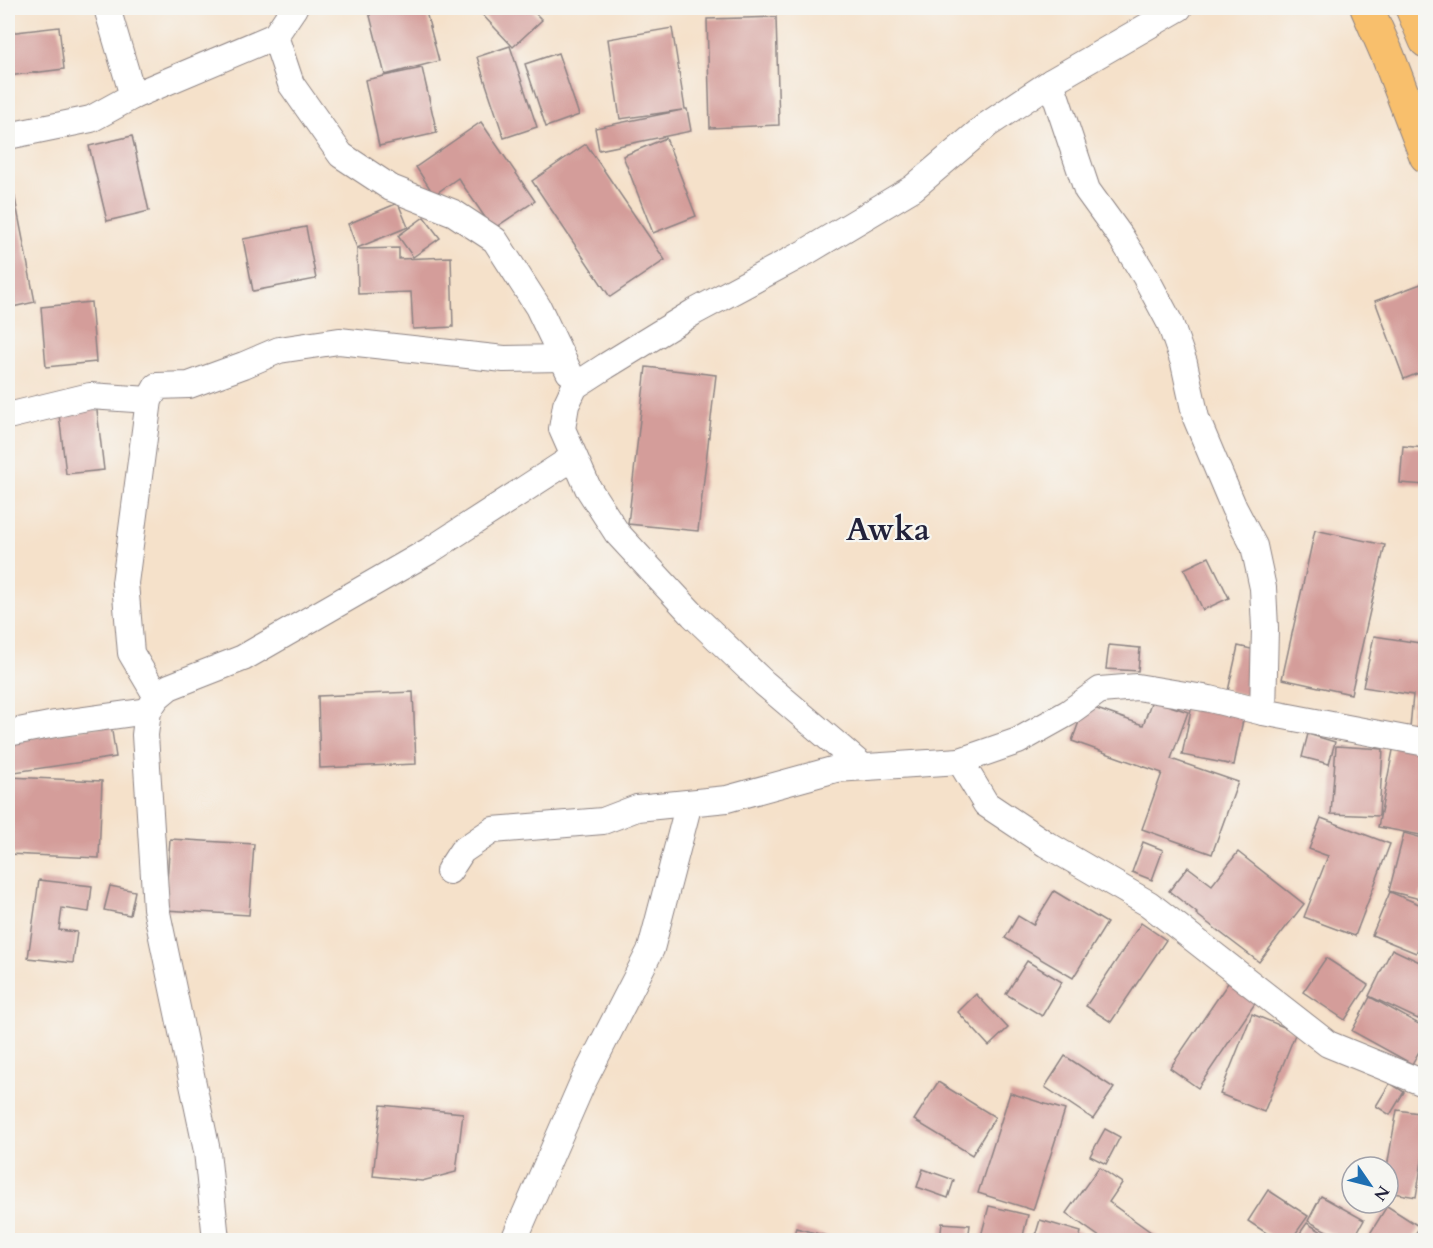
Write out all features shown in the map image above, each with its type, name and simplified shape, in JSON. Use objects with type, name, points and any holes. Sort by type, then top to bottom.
[{"type":"main road","points":[[1367,8],[1388,56],[1425,156]]},
{"type":"main road","points":[[1412,8],[1425,41]]},
{"type":"street","points":[[107,8],[133,96]]},
{"type":"street","points":[[8,136],[91,119],[133,96],[275,36],[294,8]]},
{"type":"street","points":[[863,767],[764,683],[693,615],[624,542],[588,488],[562,429],[566,405],[575,386],[694,312],[806,252],[914,188],[987,125],[1051,82],[1179,8]]},
{"type":"street","points":[[275,36],[291,84],[341,155],[390,188],[454,213],[495,240],[538,307],[575,386]]},
{"type":"street","points":[[1051,82],[1087,190],[1121,237],[1170,323],[1184,363],[1196,418],[1234,507],[1254,546],[1263,588],[1265,628],[1263,712]]},
{"type":"street","points":[[152,704],[130,653],[125,583],[150,400],[157,386],[189,385],[279,350],[339,341],[504,359],[562,358]]},
{"type":"street","points":[[8,416],[90,396],[150,400]]},
{"type":"street","points":[[216,1240],[207,1150],[156,908],[145,735],[152,704],[169,687],[243,658],[429,551],[574,457]]},
{"type":"street","points":[[449,872],[462,851],[494,830],[603,821],[637,808],[727,799],[836,769],[960,761],[1018,741],[1068,713],[1100,690],[1137,687],[1210,699],[1263,712],[1425,743]]},
{"type":"street","points":[[8,733],[152,704]]},
{"type":"street","points":[[960,761],[986,804],[1046,844],[1149,904],[1328,1044],[1425,1084]]},
{"type":"street","points":[[514,1240],[582,1084],[651,949],[689,803]]},
{"type":"building","points":[[368,8],[425,8],[439,61],[385,75]]},
{"type":"building","points":[[476,8],[530,8],[542,20],[513,47]]},
{"type":"building","points":[[776,17],[779,125],[710,128],[707,19]]},
{"type":"building","points":[[59,27],[64,69],[8,76],[8,33]]},
{"type":"building","points":[[672,28],[685,109],[687,109],[691,131],[599,150],[595,128],[682,110],[620,119],[608,39]]},
{"type":"building","points":[[510,46],[537,127],[504,138],[477,57]]},
{"type":"building","points":[[558,53],[579,115],[546,127],[525,64]]},
{"type":"building","points":[[422,68],[437,133],[379,146],[365,80]]},
{"type":"building","points":[[481,122],[535,201],[493,229],[458,178],[434,195],[416,167]]},
{"type":"building","points":[[132,136],[149,211],[107,221],[89,146]]},
{"type":"building","points":[[666,138],[696,216],[653,233],[623,156]]},
{"type":"building","points":[[586,144],[665,260],[610,297],[532,181]]},
{"type":"building","points":[[12,183],[35,302],[8,308],[8,184]]},
{"type":"building","points":[[398,203],[408,227],[357,248],[348,224]]},
{"type":"building","points":[[424,217],[440,238],[413,257],[398,236]]},
{"type":"building","points":[[306,227],[316,279],[253,291],[243,239]]},
{"type":"building","points":[[399,248],[399,259],[451,257],[453,327],[413,329],[411,292],[358,294],[357,249]]},
{"type":"building","points":[[1421,284],[1426,295],[1426,370],[1404,379],[1375,301]]},
{"type":"building","points":[[91,302],[96,362],[46,367],[41,307]]},
{"type":"building","points":[[646,367],[716,375],[698,531],[628,524]]},
{"type":"building","points":[[96,402],[104,470],[66,474],[58,406]]},
{"type":"building","points":[[1403,446],[1426,448],[1426,485],[1400,483]]},
{"type":"building","points":[[1315,530],[1385,545],[1351,694],[1282,679]]},
{"type":"building","points":[[1209,557],[1229,598],[1203,610],[1184,569]]},
{"type":"building","points":[[1374,636],[1426,644],[1426,732],[1410,728],[1413,695],[1363,687]]},
{"type":"building","points":[[1109,645],[1140,648],[1138,671],[1106,669]]},
{"type":"building","points":[[1238,646],[1264,652],[1254,697],[1228,691]]},
{"type":"building","points":[[413,692],[416,764],[320,768],[318,696]]},
{"type":"building","points":[[1152,700],[1188,712],[1171,759],[1238,782],[1212,854],[1142,829],[1162,773],[1072,741],[1085,705],[1143,725]]},
{"type":"building","points":[[1192,705],[1244,715],[1234,765],[1182,755]]},
{"type":"building","points":[[111,725],[116,757],[8,773],[8,741]]},
{"type":"building","points":[[1308,734],[1335,742],[1329,764],[1302,757]]},
{"type":"building","points":[[1394,745],[1426,751],[1426,836],[1378,827]]},
{"type":"building","points":[[1336,746],[1383,749],[1379,816],[1331,814]]},
{"type":"building","points":[[8,777],[102,781],[99,858],[8,854]]},
{"type":"building","points":[[1321,818],[1390,844],[1355,936],[1304,917],[1328,856],[1309,849]]},
{"type":"building","points":[[1404,833],[1426,839],[1426,878],[1420,899],[1389,891]]},
{"type":"building","points":[[170,839],[254,844],[249,915],[165,910]]},
{"type":"building","points":[[1143,842],[1163,850],[1152,880],[1132,872]]},
{"type":"building","points":[[1238,852],[1304,904],[1259,962],[1169,891],[1188,867],[1212,885]]},
{"type":"building","points":[[39,880],[92,886],[89,912],[62,908],[59,930],[77,932],[73,963],[28,958]]},
{"type":"building","points":[[110,886],[135,891],[130,915],[104,910]]},
{"type":"building","points":[[1054,891],[1107,923],[1073,978],[1005,938],[1018,916],[1033,925]]},
{"type":"building","points":[[1390,892],[1426,907],[1426,931],[1416,953],[1372,935]]},
{"type":"building","points":[[1141,923],[1166,940],[1111,1022],[1086,1006]]},
{"type":"building","points":[[1392,949],[1426,965],[1426,1004],[1418,1019],[1369,996]]},
{"type":"building","points":[[1326,958],[1368,985],[1345,1020],[1303,992]]},
{"type":"building","points":[[1027,961],[1062,982],[1042,1016],[1006,994]]},
{"type":"building","points":[[1228,983],[1256,1002],[1198,1088],[1170,1068]]},
{"type":"building","points":[[976,994],[1008,1028],[989,1046],[958,1012]]},
{"type":"building","points":[[1370,997],[1426,1028],[1426,1039],[1412,1064],[1352,1031]]},
{"type":"building","points":[[1252,1014],[1296,1032],[1264,1112],[1220,1094]]},
{"type":"building","points":[[1065,1056],[1114,1088],[1093,1119],[1045,1087]]},
{"type":"building","points":[[938,1082],[995,1117],[972,1155],[914,1120]]},
{"type":"building","points":[[1390,1083],[1404,1092],[1390,1115],[1376,1106]]},
{"type":"building","points":[[1010,1093],[1065,1110],[1033,1210],[978,1193]]},
{"type":"building","points":[[381,1105],[463,1113],[456,1172],[422,1181],[373,1176]]},
{"type":"building","points":[[1397,1110],[1426,1114],[1426,1137],[1416,1197],[1400,1194],[1400,1155],[1389,1155]]},
{"type":"building","points":[[1105,1129],[1120,1137],[1106,1164],[1090,1156]]},
{"type":"building","points":[[1099,1167],[1122,1183],[1109,1202],[1162,1240],[1104,1240],[1066,1213]]},
{"type":"building","points":[[923,1169],[954,1180],[948,1198],[917,1187]]},
{"type":"building","points":[[1268,1190],[1308,1216],[1291,1240],[1277,1240],[1248,1221]]},
{"type":"building","points":[[1321,1196],[1340,1207],[1340,1215],[1355,1215],[1364,1220],[1353,1240],[1343,1240],[1308,1221]]},
{"type":"building","points":[[989,1206],[1028,1215],[1022,1240],[980,1240]]},
{"type":"building","points":[[1400,1214],[1420,1227],[1411,1240],[1366,1240],[1381,1215]]},
{"type":"building","points":[[1040,1220],[1081,1232],[1079,1240],[1034,1240]]},
{"type":"building","points":[[942,1223],[970,1225],[968,1240],[940,1240]]},
{"type":"building","points":[[1307,1223],[1335,1240],[1295,1240]]},
{"type":"building","points":[[796,1228],[842,1240],[792,1240]]},
{"type":"district","name":"Awka","points":[[888,529]]}]
